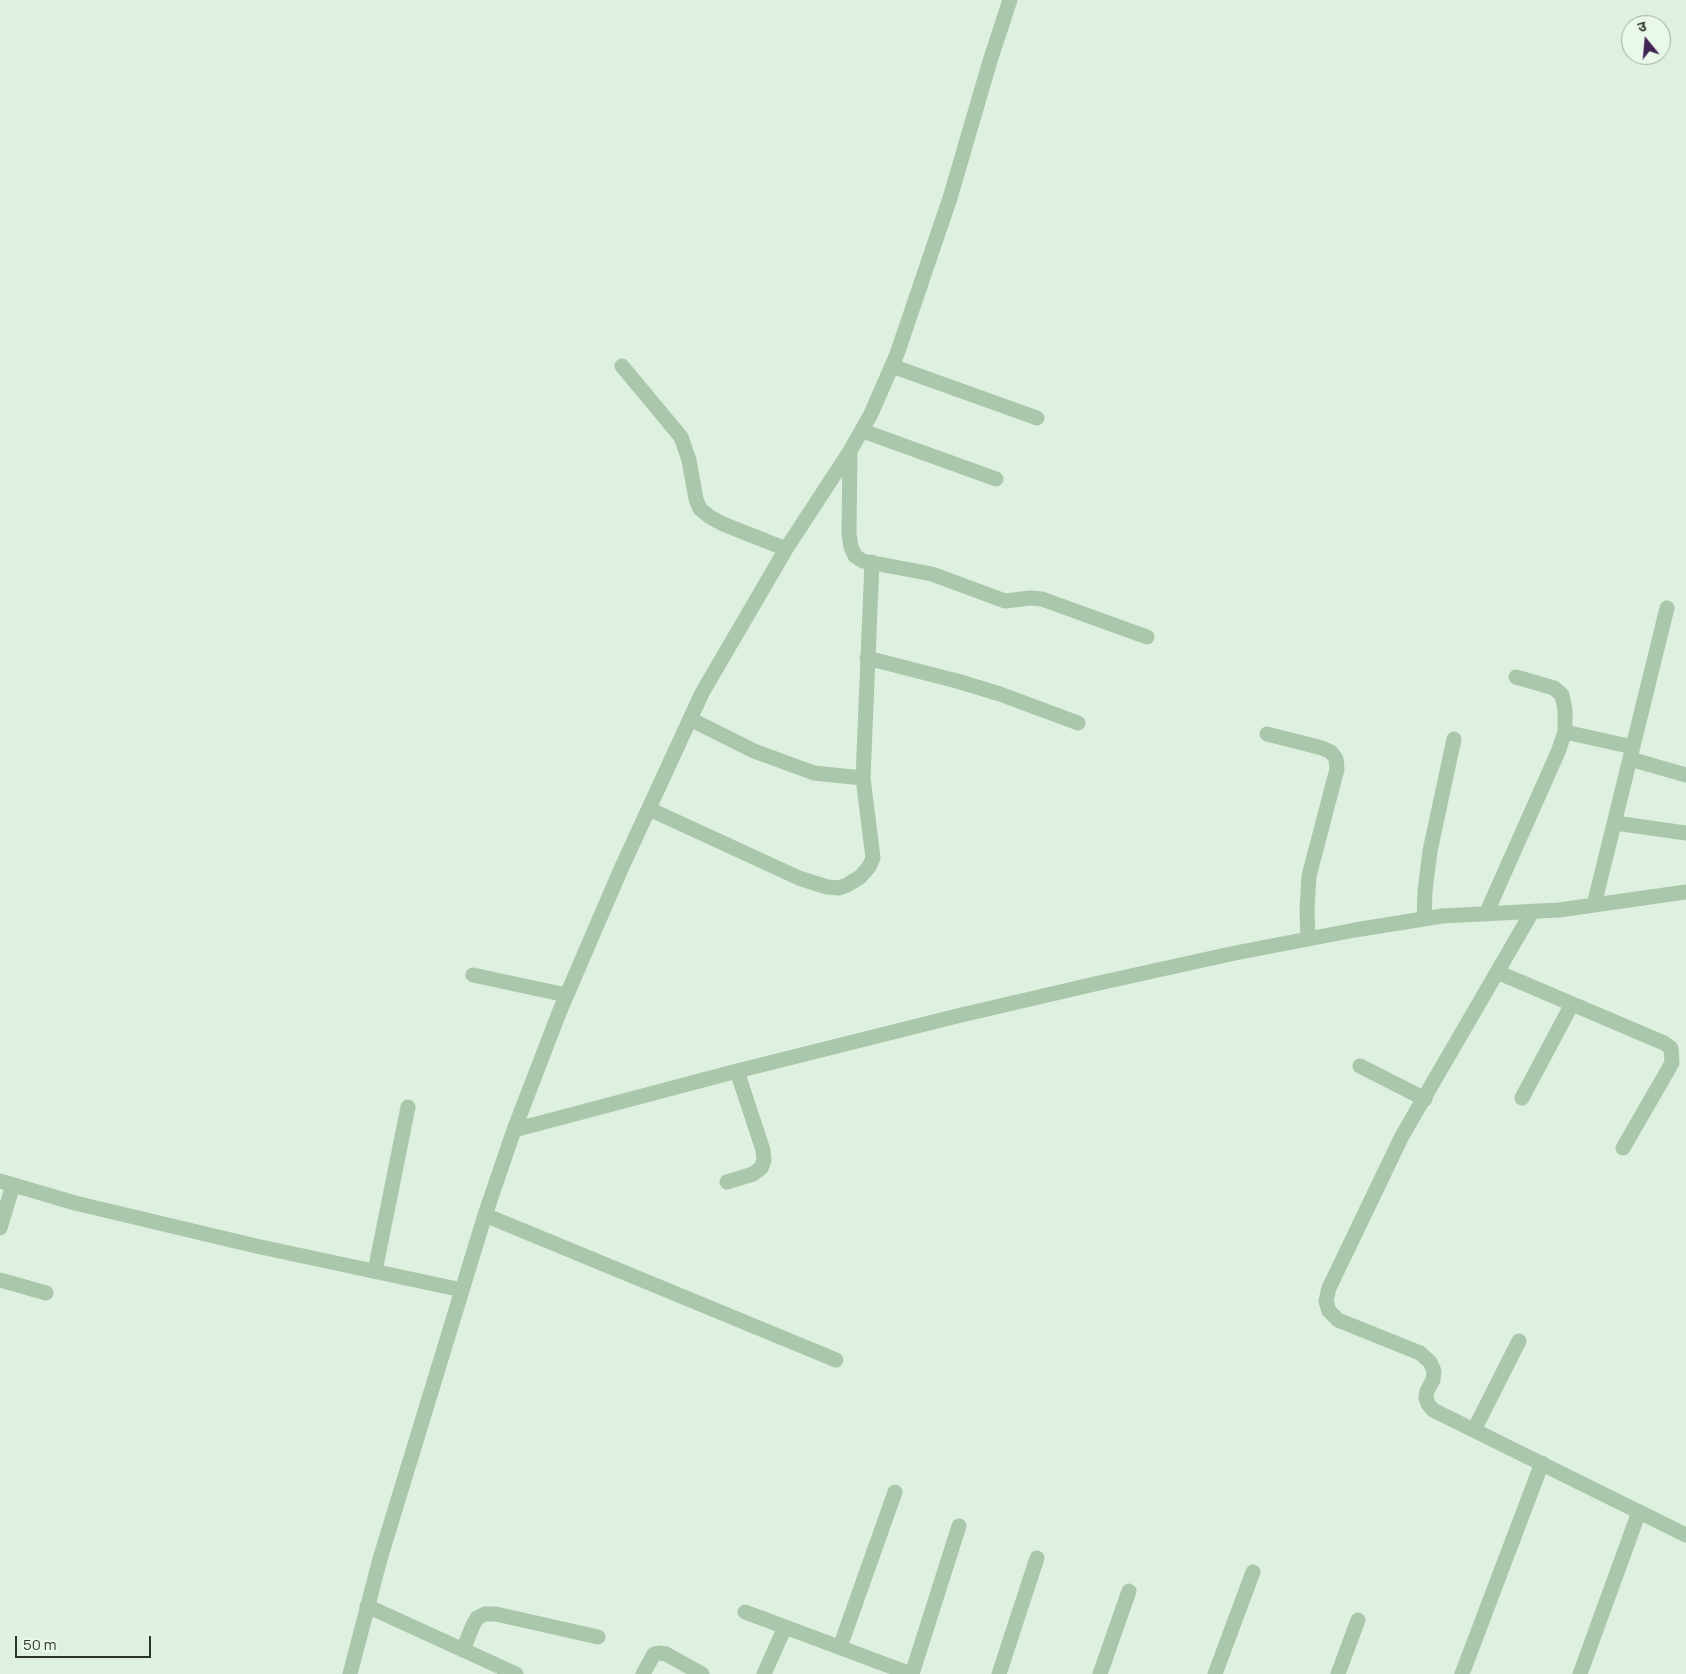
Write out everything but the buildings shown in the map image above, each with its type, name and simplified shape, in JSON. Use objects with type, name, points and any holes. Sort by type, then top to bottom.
[{"type":"street","points":[[350,1674],[380,1559],[485,1216],[514,1130],[566,995],[702,693],[786,549],[863,431],[892,366],[950,198],[1010,0]]},
{"type":"street","points":[[622,366],[681,437],[689,460],[696,499],[700,509],[723,524],[786,549]]},
{"type":"street","points":[[892,366],[1038,418]]},
{"type":"street","points":[[863,431],[996,479]]},
{"type":"street","points":[[850,451],[849,534],[855,556],[864,561],[932,574],[1005,601],[1030,598],[1042,599],[1147,638]]},
{"type":"street","points":[[649,809],[799,878],[827,887],[838,888],[848,885],[870,867],[873,858],[863,778],[872,562]]},
{"type":"street","points":[[1594,905],[1667,608]]},
{"type":"street","points":[[867,658],[983,688],[1078,723]]},
{"type":"street","points":[[1486,914],[1558,752],[1565,732],[1565,710],[1562,695],[1554,688],[1516,677]]},
{"type":"street","points":[[690,719],[754,750],[814,773],[863,778]]},
{"type":"street","points":[[1565,732],[1632,753],[1686,775]]},
{"type":"street","points":[[1268,734],[1322,748],[1331,752],[1336,759],[1337,769],[1309,876],[1308,939]]},
{"type":"street","points":[[1424,919],[1430,851],[1454,739]]},
{"type":"street","points":[[1615,822],[1686,833]]},
{"type":"street","points":[[514,1130],[737,1071],[1080,987],[1308,939],[1424,919],[1532,912],[1686,892]]},
{"type":"street","points":[[1532,912],[1398,1145],[1328,1288],[1326,1301],[1329,1311],[1338,1320],[1420,1353],[1430,1362],[1434,1371],[1433,1380],[1427,1391],[1426,1398],[1433,1410],[1686,1535]]},
{"type":"street","points":[[1497,972],[1664,1043],[1671,1048],[1672,1063],[1623,1148]]},
{"type":"street","points":[[473,975],[566,995]]},
{"type":"street","points":[[1522,1098],[1572,1004]]},
{"type":"street","points":[[1360,1066],[1425,1098]]},
{"type":"street","points":[[727,1182],[754,1174],[761,1168],[764,1160],[763,1150],[737,1071]]},
{"type":"street","points":[[375,1271],[408,1107]]},
{"type":"street","points":[[0,1228],[7,1183],[75,1203],[256,1246],[462,1290]]},
{"type":"street","points":[[485,1216],[836,1360]]},
{"type":"street","points":[[0,1280],[46,1293]]},
{"type":"street","points":[[1474,1430],[1519,1341]]},
{"type":"street","points":[[1462,1674],[1542,1463]]},
{"type":"street","points":[[840,1648],[895,1492]]},
{"type":"street","points":[[1580,1674],[1640,1512]]},
{"type":"street","points":[[745,1612],[911,1674],[959,1526]]},
{"type":"street","points":[[999,1674],[1037,1558]]},
{"type":"street","points":[[1215,1674],[1253,1572]]},
{"type":"street","points":[[1100,1674],[1129,1591]]},
{"type":"street","points":[[367,1606],[516,1674]]},
{"type":"street","points":[[463,1650],[472,1625],[477,1618],[485,1614],[496,1614],[598,1638]]},
{"type":"street","points":[[1338,1674],[1358,1620]]},
{"type":"street","points":[[764,1674],[785,1627]]},
{"type":"street","points":[[643,1674],[654,1654],[660,1652],[702,1674]]}]
